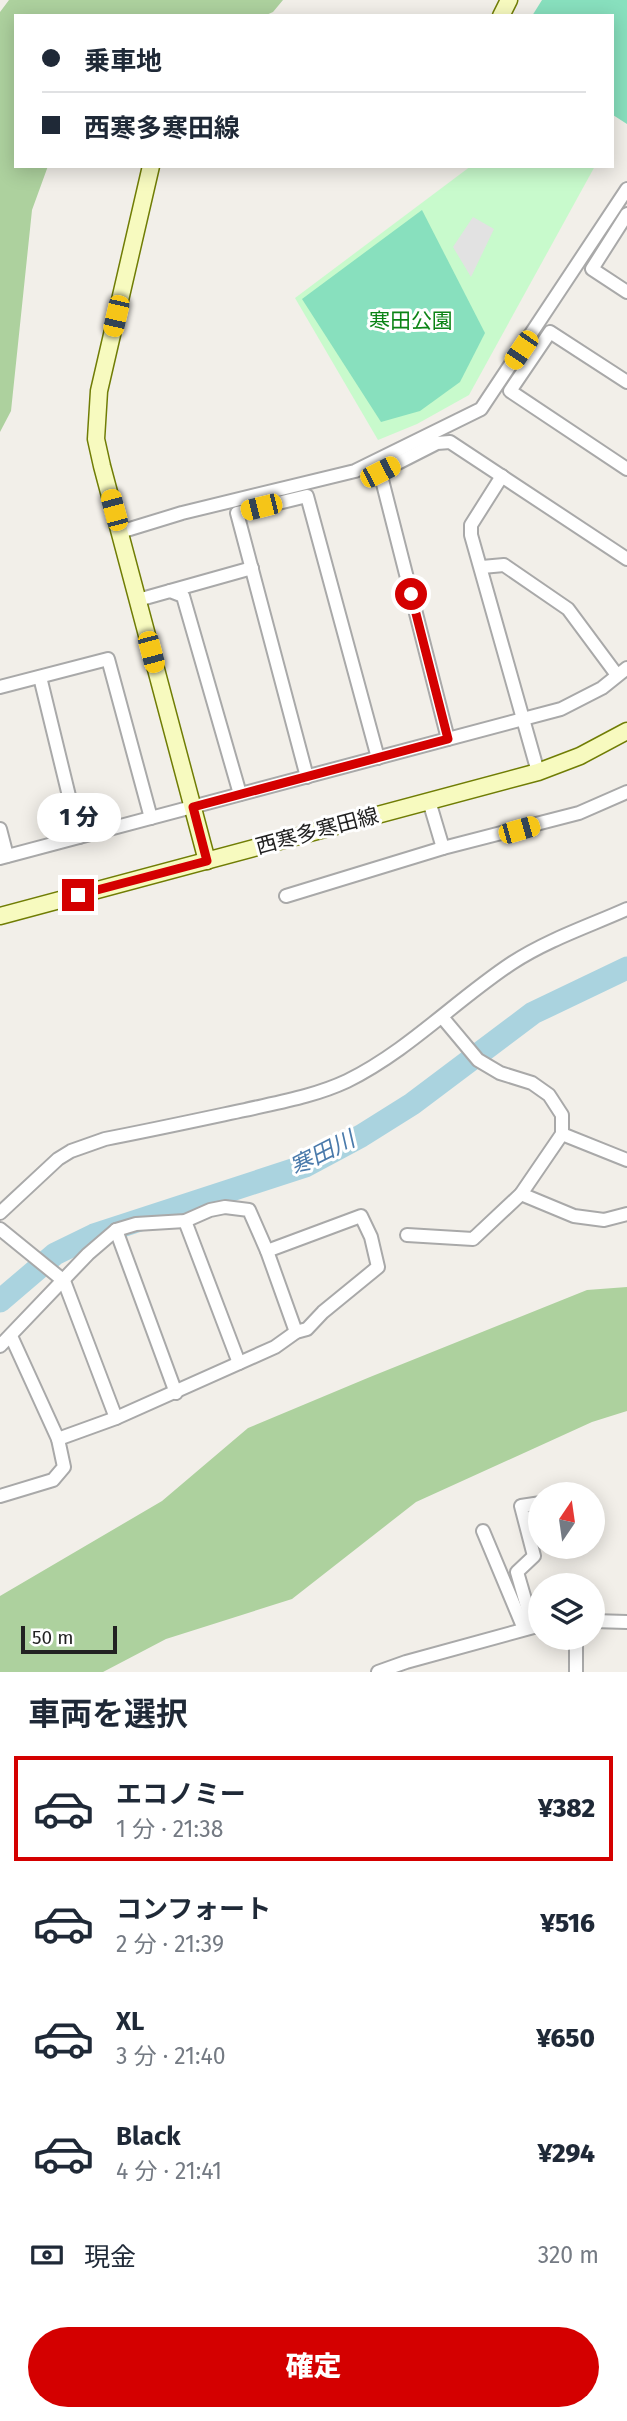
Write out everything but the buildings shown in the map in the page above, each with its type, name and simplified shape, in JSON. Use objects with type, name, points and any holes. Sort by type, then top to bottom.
[{"type":"street","points":[[151,168],[99,391],[96,439],[207,861]]},
{"type":"street","points":[[120,533],[182,513],[355,471],[481,409],[627,189]]},
{"type":"street","points":[[627,214],[592,269],[627,292]]},
{"type":"street","points":[[627,382],[550,332],[510,391],[627,469]]},
{"type":"street","points":[[448,739],[380,472],[437,443],[450,442],[627,559]]},
{"type":"street","points":[[502,476],[480,507],[471,525],[471,535],[538,772]]},
{"type":"street","points":[[307,777],[237,513],[307,496],[378,758]]},
{"type":"street","points":[[0,829],[4,857],[523,720],[573,703],[602,688],[622,672],[568,609],[504,565],[482,567]]},
{"type":"street","points":[[138,600],[252,568]]},
{"type":"street","points":[[170,591],[183,596],[240,794]]},
{"type":"street","points":[[0,687],[108,659],[150,818]]},
{"type":"street","points":[[40,677],[79,837]]},
{"type":"street","name":"西寒多寒田線","points":[[0,916],[538,772],[580,756],[627,731]]},
{"type":"street","points":[[286,897],[443,848],[579,813],[627,792]]},
{"type":"street","points":[[429,801],[443,848]]},
{"type":"street","points":[[0,1213],[45,1169],[71,1151],[105,1139],[194,1122],[323,1091],[372,1066],[514,962],[553,941],[627,909]]},
{"type":"street","points":[[407,1235],[472,1239],[521,1194],[562,1133],[562,1115],[549,1095],[532,1083],[489,1068],[478,1060],[442,1017]]},
{"type":"street","points":[[562,1133],[627,1160]]},
{"type":"street","points":[[521,1194],[574,1216],[604,1220],[627,1214]]},
{"type":"street","points":[[0,1346],[88,1254],[116,1230],[136,1224],[185,1221],[210,1210],[225,1207],[249,1210],[296,1332]]},
{"type":"street","points":[[58,1438],[116,1418],[275,1347],[296,1332],[307,1329],[323,1312],[378,1267],[361,1216],[267,1251]]},
{"type":"street","points":[[185,1221],[239,1363]]},
{"type":"street","points":[[0,1229],[64,1281],[116,1418]]},
{"type":"street","points":[[116,1230],[176,1392]]},
{"type":"street","points":[[1,1491],[53,1480],[64,1467],[58,1438],[11,1336]]},
{"type":"street","points":[[528,1505],[521,1506],[528,1533]]},
{"type":"street","points":[[483,1531],[528,1617]]},
{"type":"street","points":[[528,1610],[517,1572],[531,1559]]},
{"type":"street","points":[[605,1621],[627,1622]]},
{"type":"street","points":[[378,1672],[528,1628]]},
{"type":"street","points":[[576,1650],[576,1672]]},
{"type":"green space","points":[[9,0],[283,0],[268,14],[14,14],[14,168],[47,168],[32,210],[11,411],[0,432],[0,12]]},
{"type":"green space","points":[[542,0],[627,0],[627,124],[614,116],[614,14],[533,14]]},
{"type":"green space","name":"寒田公園","points":[[468,168],[594,168],[469,395],[417,424],[378,440],[295,298]]},
{"type":"green space","points":[[422,210],[485,333],[460,382],[420,411],[381,422],[302,299]]},
{"type":"green space","points":[[627,1287],[627,1411],[592,1422],[416,1502],[292,1599],[166,1639],[103,1672],[0,1672],[0,1596],[162,1501],[248,1428],[587,1290]]},
{"type":"shaded area","points":[[473,217],[494,229],[471,277],[453,247]]},
{"type":"waterway","name":"寒田川","points":[[0,1301],[55,1254],[94,1235],[305,1166],[361,1136],[412,1104],[533,1013],[627,968]]},
{"type":"route","points":[[78,895],[207,861],[193,807],[448,739],[440,698],[411,594]]}]
